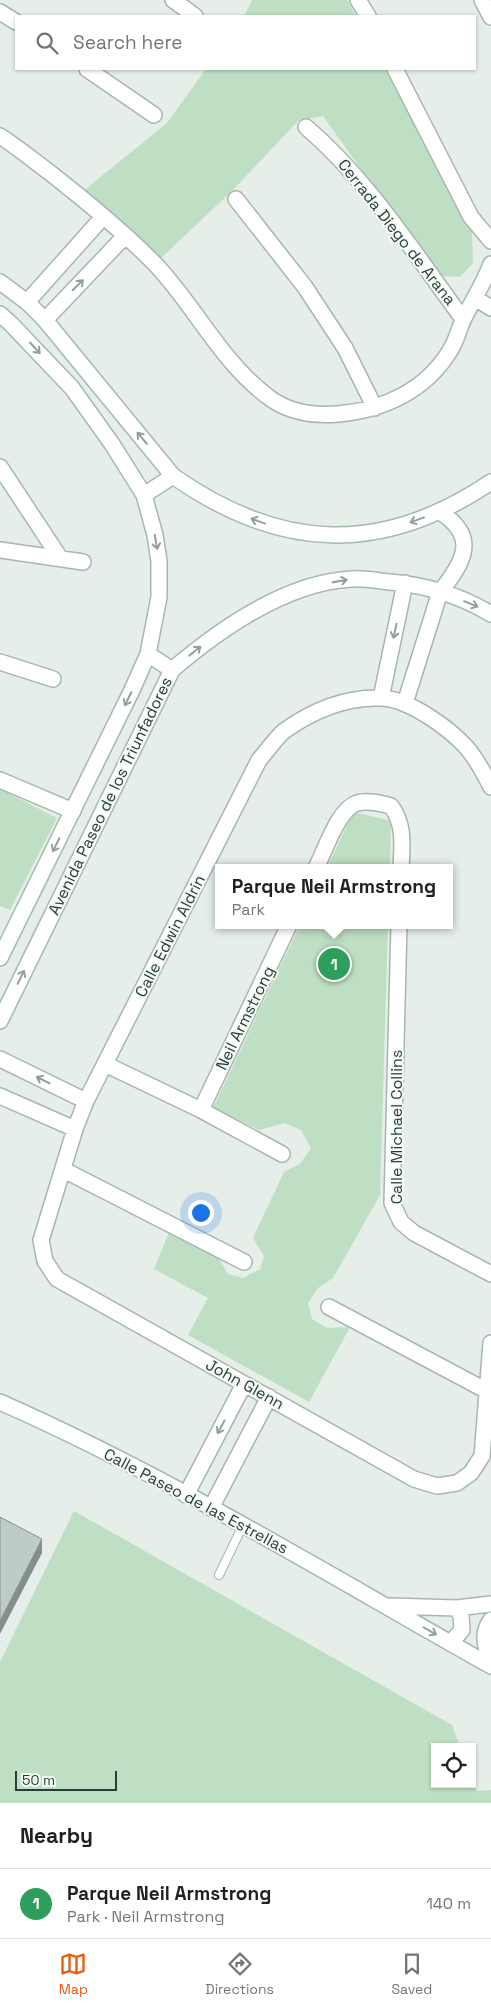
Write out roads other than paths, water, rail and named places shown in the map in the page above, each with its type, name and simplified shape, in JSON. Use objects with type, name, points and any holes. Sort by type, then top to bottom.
[{"type":"street","points":[[173,0],[194,15]]},
{"type":"street","points":[[358,0],[367,15]]},
{"type":"street","points":[[482,0],[491,17]]},
{"type":"street","points":[[0,12],[15,21]]},
{"type":"street","points":[[88,70],[154,115]]},
{"type":"street","points":[[396,70],[471,216],[491,241]]},
{"type":"street","name":"Cerrada Diego de Arana","points":[[306,127],[345,163],[374,198],[463,319]]},
{"type":"street","points":[[0,136],[78,195],[125,236],[157,267],[242,375],[268,397],[291,410],[319,416],[375,408],[404,396],[430,377],[451,349],[463,319],[490,272]]},
{"type":"street","points":[[236,199],[305,286],[345,348],[375,408]]},
{"type":"street","points":[[26,302],[103,217]]},
{"type":"street","points":[[45,320],[125,236]]},
{"type":"street","points":[[0,282],[45,320],[173,476],[198,493],[235,513],[276,528],[333,536],[380,531],[440,512],[471,496],[491,482]]},
{"type":"street","points":[[474,298],[491,308]]},
{"type":"street","name":"Avenida Paseo de los Triunfadores","points":[[0,314],[72,388],[112,444],[144,495],[155,535],[159,561],[159,597],[148,654],[0,958]]},
{"type":"street","points":[[0,467],[60,558]]},
{"type":"street","points":[[144,495],[173,476]]},
{"type":"street","points":[[393,700],[440,592],[455,573],[463,558],[464,542],[460,530],[453,520],[440,512]]},
{"type":"street","points":[[0,550],[83,562]]},
{"type":"street","name":"Avenida Paseo de los Triunfadores","points":[[0,1021],[172,670],[200,646],[226,628],[279,599],[318,585],[353,579],[405,583],[440,592],[491,614]]},
{"type":"street","points":[[393,700],[405,583]]},
{"type":"street","points":[[148,654],[172,670]]},
{"type":"street","points":[[0,662],[52,680]]},
{"type":"street","name":"Calle Edwin Aldrin","points":[[45,1261],[41,1240],[75,1129],[86,1101],[259,760],[283,732],[306,716],[330,706],[357,700],[393,700]]},
{"type":"street","points":[[393,700],[440,724],[466,747],[481,767],[491,787]]},
{"type":"street","points":[[0,780],[72,811]]},
{"type":"street","points":[[318,864],[340,818],[348,808],[356,803],[378,803],[391,806],[398,814],[402,828],[401,864]]},
{"type":"street","name":"Neil Armstrong","points":[[200,1110],[287,929]]},
{"type":"street","name":"Calle Michael Collins","points":[[399,929],[392,1203],[401,1222],[414,1233],[491,1274]]},
{"type":"street","points":[[0,1059],[86,1101]]},
{"type":"street","points":[[106,1064],[200,1110],[282,1154]]},
{"type":"street","points":[[0,1096],[75,1129]]},
{"type":"street","points":[[64,1170],[244,1262]]},
{"type":"street","name":"John Glenn","points":[[45,1261],[57,1278],[414,1479],[437,1486],[457,1484],[472,1473],[482,1456],[487,1391]]},
{"type":"street","points":[[329,1307],[487,1391],[491,1343]]},
{"type":"street","points":[[186,1494],[244,1384]]},
{"type":"street","points":[[211,1508],[269,1397]]},
{"type":"street","name":"Calle Paseo de las Estrellas","points":[[4,1407],[186,1494],[243,1524],[491,1666]]},
{"type":"street","name":"Calle Paseo de las Estrellas","points":[[389,1606],[457,1608],[491,1604]]},
{"type":"street","points":[[449,1642],[462,1630],[461,1616],[457,1608]]},
{"type":"street","points":[[491,1620],[486,1626],[484,1633],[485,1644],[491,1661]]},
{"type":"lane","points":[[219,1574],[243,1524]]},
{"type":"place","name":"Parque Neil Armstrong","points":[[334,964]]}]
